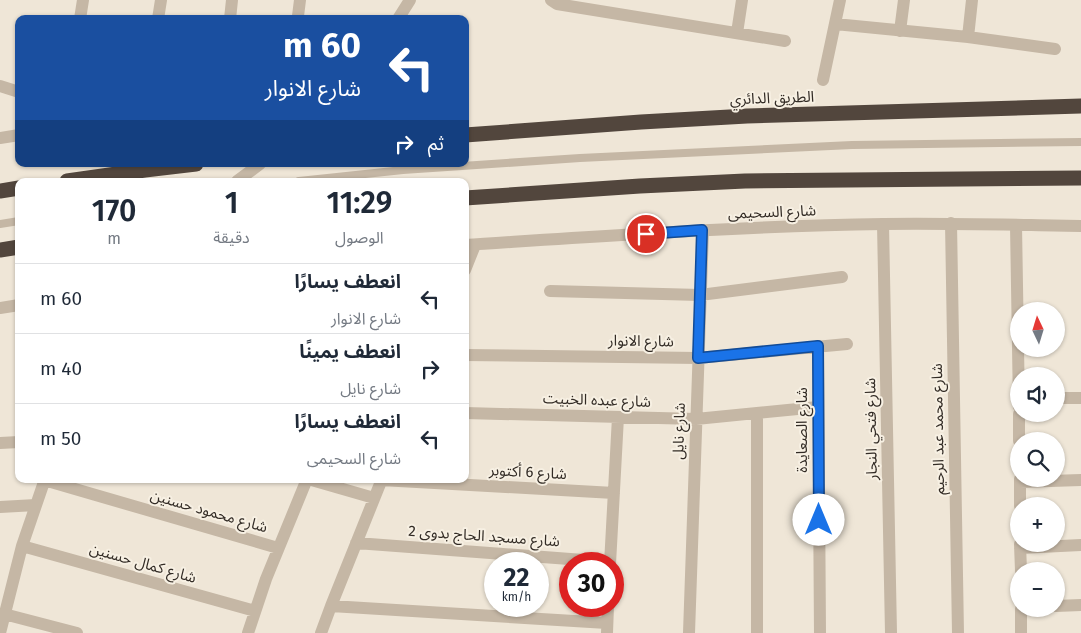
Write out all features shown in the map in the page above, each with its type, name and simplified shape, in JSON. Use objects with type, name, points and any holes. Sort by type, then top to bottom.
[{"type":"highway","name":"الطريق الدائري","points":[[469,135],[632,122],[747,116],[1081,106]]},
{"type":"highway","points":[[88,178],[170,167]]},
{"type":"highway","points":[[469,198],[620,187],[745,181],[1081,178]]},
{"type":"highway","points":[[0,191],[15,189]]},
{"type":"highway","points":[[0,250],[15,248]]},
{"type":"street","points":[[81,15],[83,0]]},
{"type":"street","points":[[159,15],[161,0]]},
{"type":"street","points":[[230,15],[232,0]]},
{"type":"street","points":[[298,15],[300,0]]},
{"type":"street","points":[[401,15],[410,0]]},
{"type":"street","points":[[551,0],[557,4],[785,41]]},
{"type":"street","points":[[737,33],[742,0]]},
{"type":"street","points":[[823,80],[840,0]]},
{"type":"street","points":[[900,30],[904,0]]},
{"type":"street","points":[[968,38],[972,0]]},
{"type":"street","points":[[834,24],[1055,48]]},
{"type":"street","points":[[0,86],[15,91]]},
{"type":"street","points":[[0,138],[15,136]]},
{"type":"street","points":[[241,178],[256,167]]},
{"type":"street","name":"شارع السحيمى","points":[[470,245],[702,230],[883,224],[951,223],[1081,226]]},
{"type":"street","name":"شارع محمد عبد الرحيم","points":[[951,223],[958,633]]},
{"type":"street","name":"شارع فتحي النجار","points":[[883,224],[891,633]]},
{"type":"street","points":[[1016,225],[1018,367]]},
{"type":"street","name":"شارع نايل","points":[[689,633],[702,230]]},
{"type":"street","points":[[550,290],[700,295],[842,277]]},
{"type":"street","points":[[0,308],[15,306]]},
{"type":"street","name":"شارع الانوار","points":[[469,355],[698,358],[847,344]]},
{"type":"street","name":"شارع الصعايدة","points":[[818,346],[820,633]]},
{"type":"street","points":[[1065,398],[1081,398]]},
{"type":"street","name":"شارع عبده الخبيت","points":[[469,413],[696,419],[818,407]]},
{"type":"street","points":[[757,413],[757,633]]},
{"type":"street","points":[[611,552],[618,417]]},
{"type":"street","points":[[0,444],[15,442]]},
{"type":"street","points":[[1065,480],[1081,480]]},
{"type":"street","points":[[0,633],[22,546],[43,483]]},
{"type":"street","name":"شارع محمود حسنين","points":[[58,483],[278,548]]},
{"type":"street","points":[[248,633],[278,548],[306,483]]},
{"type":"street","points":[[322,483],[374,498]]},
{"type":"street","points":[[321,633],[380,483]]},
{"type":"street","name":"شارع 6 أكتوبر","points":[[435,483],[614,493]]},
{"type":"street","points":[[0,507],[36,505]]},
{"type":"street","name":"شارع مسجد الحاج بدوى 2","points":[[356,543],[559,559]]},
{"type":"street","points":[[1065,545],[1081,545]]},
{"type":"street","name":"شارع كمال حسنين","points":[[22,546],[255,612]]},
{"type":"street","points":[[1065,606],[1081,605]]},
{"type":"street","points":[[331,606],[607,628]]},
{"type":"street","points":[[4,614],[77,633]]},
{"type":"street","points":[[1021,617],[1022,633]]},
{"type":"lane","points":[[469,166],[580,158],[852,145],[1081,142]]},
{"type":"lane","points":[[322,178],[447,167]]},
{"type":"lane","points":[[0,224],[15,222]]},
{"type":"route","points":[[646,234],[702,230],[698,358],[818,346],[819,520]]}]
